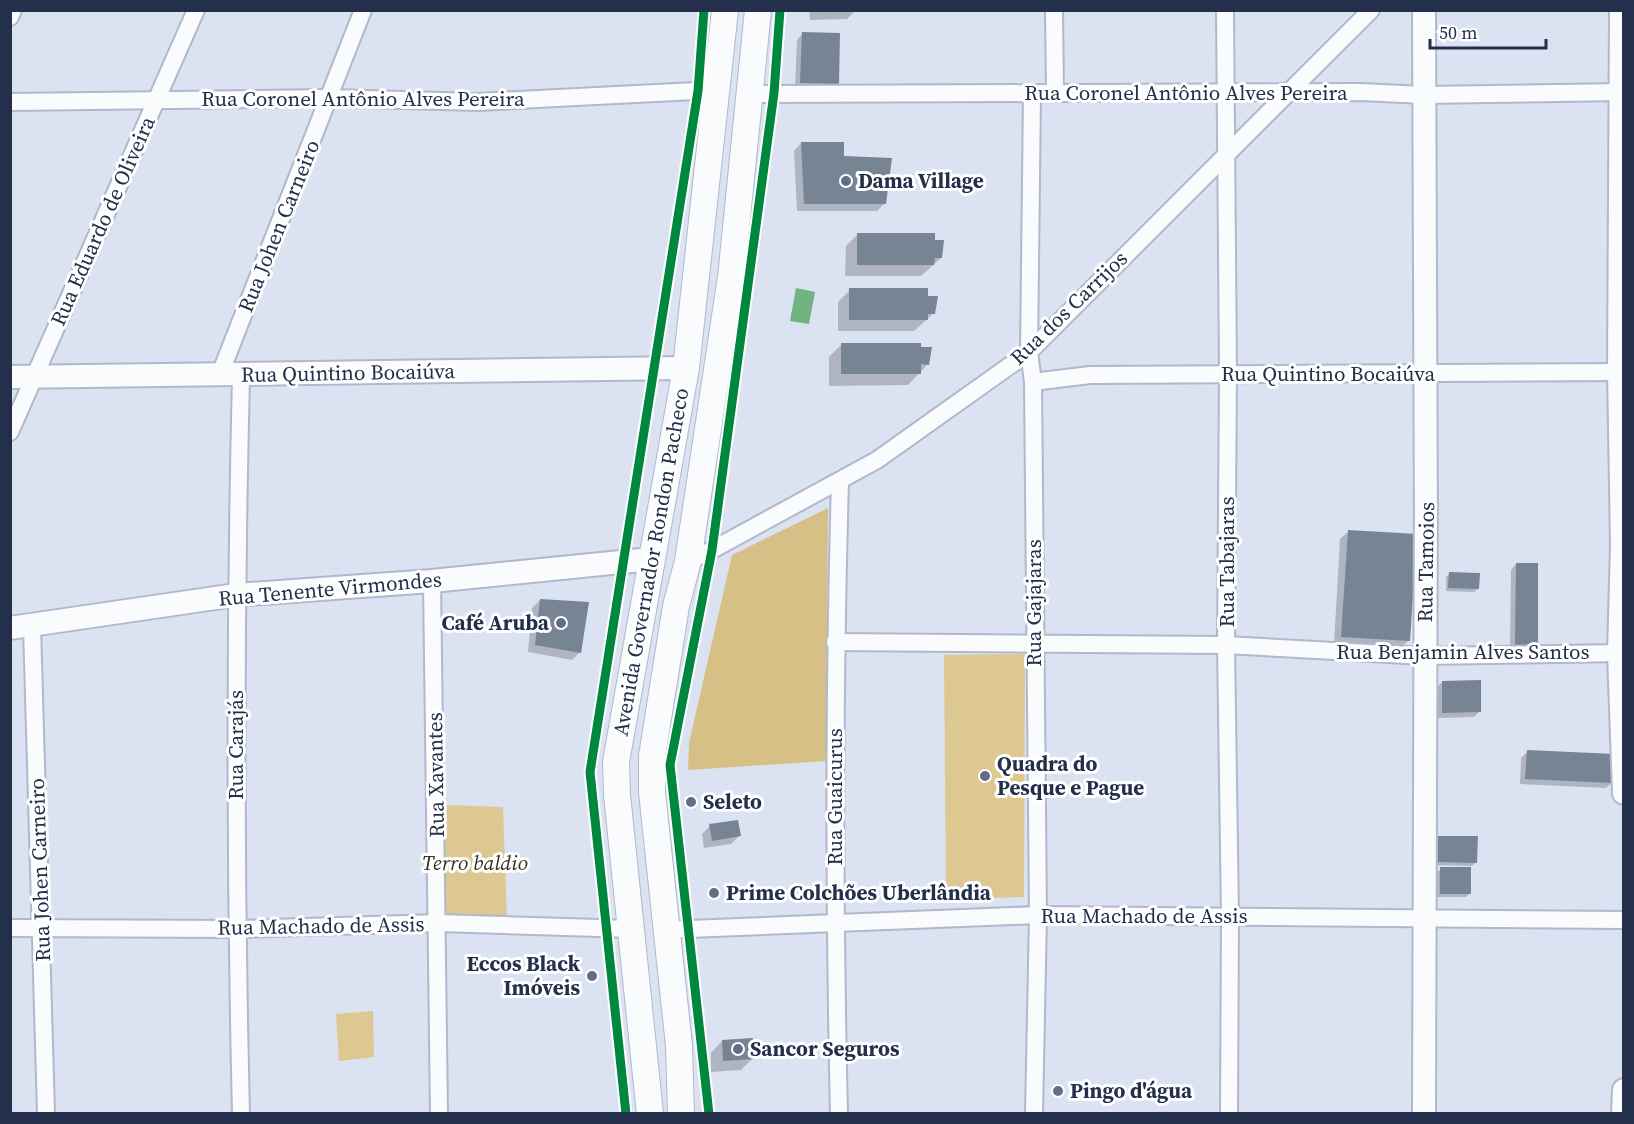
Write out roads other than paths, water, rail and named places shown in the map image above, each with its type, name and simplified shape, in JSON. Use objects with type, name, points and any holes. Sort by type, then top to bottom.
[{"type":"main road","name":"Avenida Governador Rondon Pacheco","points":[[650,1113],[617,795],[616,762],[686,368],[725,10]]},
{"type":"main road","name":"Avenida Governador Rondon Pacheco","points":[[681,1113],[679,1046],[664,930],[651,762],[676,606],[688,561],[731,277],[758,10]]},
{"type":"street","points":[[10,18],[13,10]]},
{"type":"street","name":"Rua Eduardo de Oliveira","points":[[10,432],[196,10]]},
{"type":"street","name":"Rua Johen Carneiro","points":[[231,375],[363,10]]},
{"type":"street","points":[[1054,10],[1056,92]]},
{"type":"street","name":"Rua Tabajaras","points":[[1225,10],[1228,374],[1226,645],[1230,916],[1228,1113]]},
{"type":"street","name":"Rua dos Carrijos","points":[[688,561],[878,460],[1029,352],[1169,211],[1290,94],[1371,10]]},
{"type":"street","name":"Rua Tamoios","points":[[1424,10],[1425,373],[1428,497],[1424,656],[1424,1113]]},
{"type":"street","points":[[1621,10],[1623,793]]},
{"type":"street","name":"Rua Coronel Antônio Alves Pereira","points":[[10,102],[330,98],[478,102],[715,90]]},
{"type":"street","name":"Rua Coronel Antônio Alves Pereira","points":[[749,94],[1361,92],[1423,95],[1622,92]]},
{"type":"street","name":"Rua Gajajaras","points":[[1032,93],[1029,352],[1033,382],[1038,915],[1034,1113]]},
{"type":"street","name":"Rua Quintino Bocaiúva","points":[[10,377],[686,368]]},
{"type":"street","name":"Rua Quintino Bocaiúva","points":[[1033,382],[1090,375],[1621,372]]},
{"type":"street","name":"Rua Carajás","points":[[231,375],[236,595],[237,929],[241,1113]]},
{"type":"street","name":"Rua Guaicurus","points":[[839,1113],[834,922],[835,642],[840,482]]},
{"type":"street","name":"Rua Tenente Virmondes","points":[[21,627],[236,595],[432,581],[651,559]]},
{"type":"street","name":"Rua Xavantes","points":[[432,581],[439,923],[439,1113]]},
{"type":"street","name":"Rua Johen Carneiro","points":[[21,627],[42,928],[46,1113]]},
{"type":"street","name":"Rua Benjamin Alves Santos","points":[[835,642],[1226,645],[1424,656],[1621,653]]},
{"type":"street","name":"Rua Machado de Assis","points":[[664,930],[1038,915],[1623,920]]},
{"type":"street","name":"Rua Machado de Assis","points":[[10,928],[237,929],[439,923],[631,928]]},
{"type":"street","points":[[1623,1090],[1623,1113]]},
{"type":"place","name":"Dama Village","points":[[846,181]]},
{"type":"place","name":"Café Aruba","points":[[561,623]]},
{"type":"place","name":"Quadra do Pesque e Pague","points":[[985,776]]},
{"type":"place","name":"Seleto","points":[[691,802]]},
{"type":"place","name":"Prime Colchões Uberlândia","points":[[714,893]]},
{"type":"place","name":"Eccos Black Imóveis","points":[[592,976]]},
{"type":"place","name":"Sancor Seguros","points":[[738,1049]]},
{"type":"place","name":"Pingo d'água","points":[[1058,1091]]},
{"type":"park label","name":"Terro baldio","points":[[475,863]]}]
